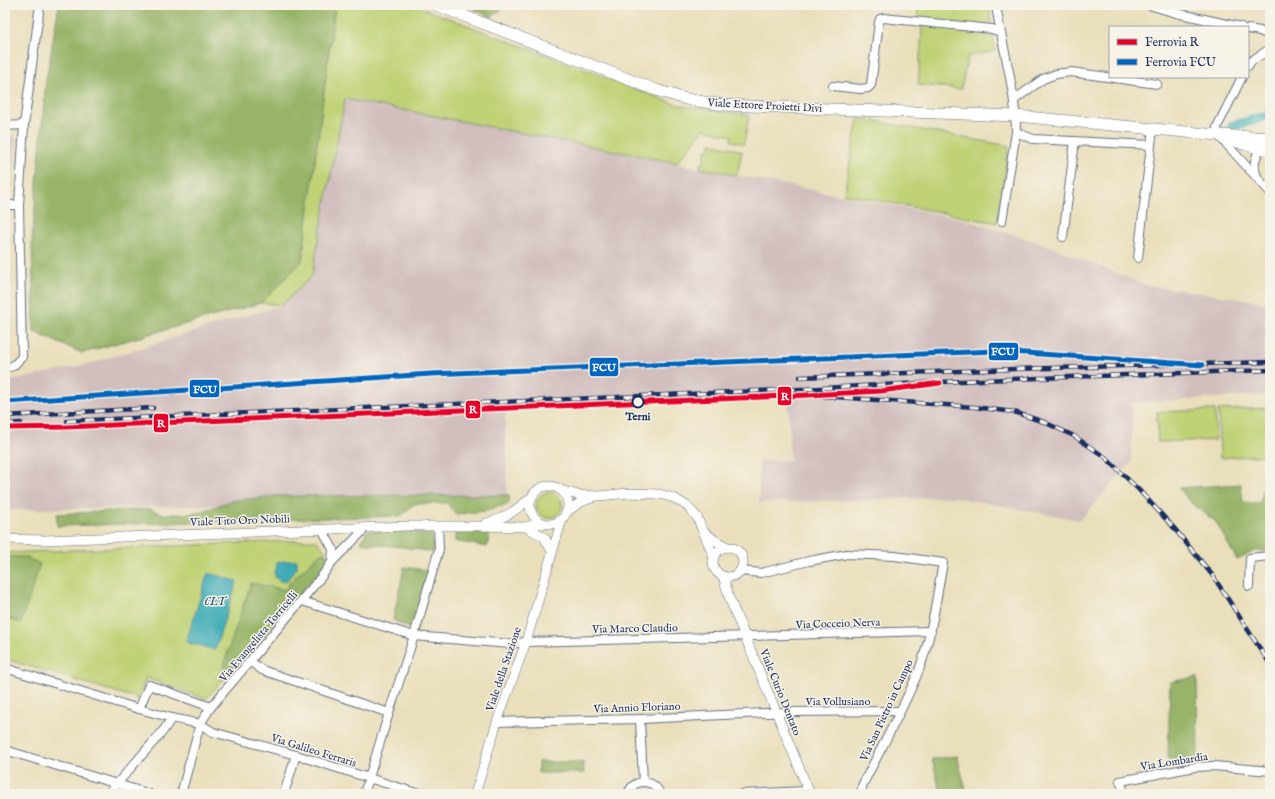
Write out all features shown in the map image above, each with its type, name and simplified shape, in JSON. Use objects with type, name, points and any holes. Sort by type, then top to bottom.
[{"type":"main road","name":"Viale Ettore Proietti Divi","points":[[436,5],[656,90],[686,99],[738,106],[1016,116],[1270,138]]},
{"type":"main road","points":[[1218,134],[1246,145],[1267,147]]},
{"type":"street","points":[[5,368],[13,366],[22,357],[19,205],[24,125],[40,5]]},
{"type":"street","points":[[996,5],[1016,116],[1016,132],[1002,221]]},
{"type":"street","points":[[1149,5],[1176,13],[1236,26]]},
{"type":"street","points":[[833,86],[861,89],[868,88],[871,85],[879,22],[880,19],[883,18],[1000,32]]},
{"type":"street","points":[[1249,28],[1260,31],[1270,36]]},
{"type":"street","points":[[1249,64],[1251,61],[1270,49]]},
{"type":"street","points":[[1014,100],[1043,79],[1056,74],[1071,72],[1109,77]]},
{"type":"street","points":[[1114,78],[1157,84]]},
{"type":"street","points":[[1242,78],[1217,128],[1218,134],[1270,192]]},
{"type":"street","points":[[5,126],[24,125]]},
{"type":"street","points":[[1138,258],[1153,129]]},
{"type":"street","points":[[1016,132],[1033,139],[1151,145]]},
{"type":"street","points":[[1063,237],[1075,141]]},
{"type":"street","points":[[1259,180],[1254,171],[1255,159],[1267,147]]},
{"type":"street","points":[[5,205],[19,205]]},
{"type":"street","points":[[550,486],[578,495],[599,496],[581,502],[553,524],[543,523],[537,520],[530,510],[530,503],[535,492],[545,487],[550,486]]},
{"type":"street","points":[[560,490],[567,500],[564,515]]},
{"type":"street","name":"Viale Curio Dentato","points":[[599,496],[628,493],[659,494],[674,498],[687,506],[697,517],[714,557],[714,566],[719,574],[723,576],[730,600],[809,792]]},
{"type":"street","name":"Viale Tito Oro Nobili","points":[[475,526],[497,521],[513,512],[532,497]]},
{"type":"street","name":"Viale della Stazione","points":[[475,794],[497,722],[526,642],[564,515]]},
{"type":"street","name":"Viale Tito Oro Nobili","points":[[5,540],[44,540],[438,526],[526,527],[543,523]]},
{"type":"street","points":[[364,794],[388,713],[414,636],[439,549],[438,526]]},
{"type":"street","points":[[526,527],[544,537],[552,551]]},
{"type":"street","name":"Via Evangelista Torricelli","points":[[181,794],[200,724],[211,707],[302,601],[332,562],[366,528]]},
{"type":"street","points":[[322,529],[333,549],[332,562]]},
{"type":"street","points":[[702,530],[716,541],[727,547],[735,548],[741,554],[743,560],[737,573],[730,600]]},
{"type":"street","points":[[5,533],[44,540]]},
{"type":"street","points":[[5,544],[44,540]]},
{"type":"street","points":[[714,557],[722,548],[727,547]]},
{"type":"street","name":"Via San Pietro in Campo","points":[[737,573],[761,573],[809,561],[847,554],[895,556],[943,563],[931,631],[919,670],[900,712],[862,786],[862,794]]},
{"type":"street","points":[[1249,586],[1250,558],[1270,556]]},
{"type":"street","points":[[723,576],[731,576],[737,573]]},
{"type":"street","name":"Via Marco Claudio","points":[[302,601],[414,636],[510,644],[526,642],[746,636]]},
{"type":"street","name":"Via Cocceio Nerva","points":[[746,636],[931,631]]},
{"type":"street","points":[[251,662],[262,670],[388,713]]},
{"type":"street","name":"Via Galileo Ferraris","points":[[5,668],[139,709],[200,724],[213,732],[296,755],[423,794]]},
{"type":"street","points":[[139,709],[149,686],[211,707]]},
{"type":"street","name":"Via Vollusiano","points":[[777,713],[900,712]]},
{"type":"street","name":"Via Annio Floriano","points":[[497,722],[640,719],[777,713]]},
{"type":"street","points":[[108,794],[172,718]]},
{"type":"street","points":[[640,719],[643,782]]},
{"type":"street","points":[[5,750],[150,794]]},
{"type":"street","points":[[284,794],[296,755]]},
{"type":"street","name":"Via Lombardia","points":[[1125,794],[1120,780],[1195,766],[1214,766],[1270,771]]},
{"type":"street","points":[[628,794],[633,786],[643,782],[654,784],[660,794]]},
{"type":"street","points":[[741,794],[809,792]]},
{"type":"shaded area","points":[[345,99],[962,219],[1045,244],[1145,285],[1270,303],[1270,395],[1132,403],[1131,463],[1080,520],[953,497],[759,503],[759,461],[790,460],[788,398],[505,408],[507,499],[5,510],[5,382],[92,363],[282,305],[312,276]]},
{"type":"shaded area","points":[[5,133],[17,139],[10,196],[5,196]]},
{"type":"green space","points":[[59,5],[335,5],[302,261],[261,303],[82,353],[34,332],[32,241],[46,80]]},
{"type":"green space","points":[[335,5],[414,5],[678,105],[749,115],[744,144],[731,141],[732,136],[704,129],[677,163],[345,99],[312,276],[282,305],[261,303],[302,261]]},
{"type":"green space","points":[[472,5],[508,5],[491,17],[471,7]]},
{"type":"green space","points":[[916,5],[989,5],[995,51],[968,56],[961,89],[918,85],[922,30]]},
{"type":"green space","points":[[858,118],[1009,146],[997,223],[844,194]]},
{"type":"green space","points":[[711,143],[742,151],[737,175],[700,168],[701,163],[704,163],[706,149],[709,149]]},
{"type":"green space","points":[[1270,408],[1270,455],[1220,458],[1218,410]]},
{"type":"green space","points":[[1215,410],[1216,440],[1158,442],[1157,412]]},
{"type":"green space","points":[[1265,480],[1270,480],[1270,551],[1255,551],[1237,560],[1216,522],[1191,503],[1178,488],[1241,484],[1243,502],[1260,503]]},
{"type":"green space","points":[[549,492],[558,496],[562,505],[558,514],[549,518],[540,514],[536,505],[540,496]]},
{"type":"green space","points":[[509,495],[509,503],[487,511],[456,514],[447,503],[414,504],[401,516],[57,526],[57,514],[149,509],[162,514],[187,514],[203,511],[231,501],[276,496]]},
{"type":"green space","points":[[367,531],[431,532],[434,552],[361,543]]},
{"type":"green space","points":[[455,531],[490,532],[487,547],[455,541]]},
{"type":"green space","points":[[316,540],[326,552],[324,563],[206,699],[146,678],[139,699],[5,659],[5,553]]},
{"type":"green space","points":[[321,553],[334,556],[224,680],[224,665],[227,654],[251,583],[286,590],[290,582]]},
{"type":"green space","points":[[5,557],[25,557],[40,564],[21,623],[5,618]]},
{"type":"green space","points":[[404,567],[432,571],[416,631],[393,620]]},
{"type":"green space","points":[[1197,677],[1198,761],[1168,759],[1170,682]]},
{"type":"green space","points":[[957,756],[967,794],[941,794],[932,759]]},
{"type":"green space","points":[[538,762],[583,762],[584,773],[538,773]]},
{"type":"water","points":[[297,560],[297,568],[286,581],[280,581],[276,578],[274,573],[277,567],[276,562]]},
{"type":"water","name":"CLT","points":[[208,573],[237,581],[215,650],[186,642]]},
{"type":"waterway","points":[[1232,126],[1270,115]]},
{"type":"railway","points":[[800,377],[1270,362]]},
{"type":"railway","points":[[67,421],[982,380],[1270,370]]},
{"type":"railway","points":[[808,395],[974,407],[1014,412],[1044,422],[1074,436],[1105,457],[1138,489],[1174,528],[1213,576],[1270,664]]},
{"type":"railway","points":[[5,416],[153,408]]},
{"type":"railway","points":[[5,424],[21,423]]},
{"type":"rail line","name":"FCU","points":[[5,402],[431,374],[995,351],[1203,365]]},
{"type":"rail line","name":"R","points":[[5,428],[66,427],[808,395],[881,391],[940,383]]},
{"type":"place","name":"Terni","points":[[638,402]]}]
